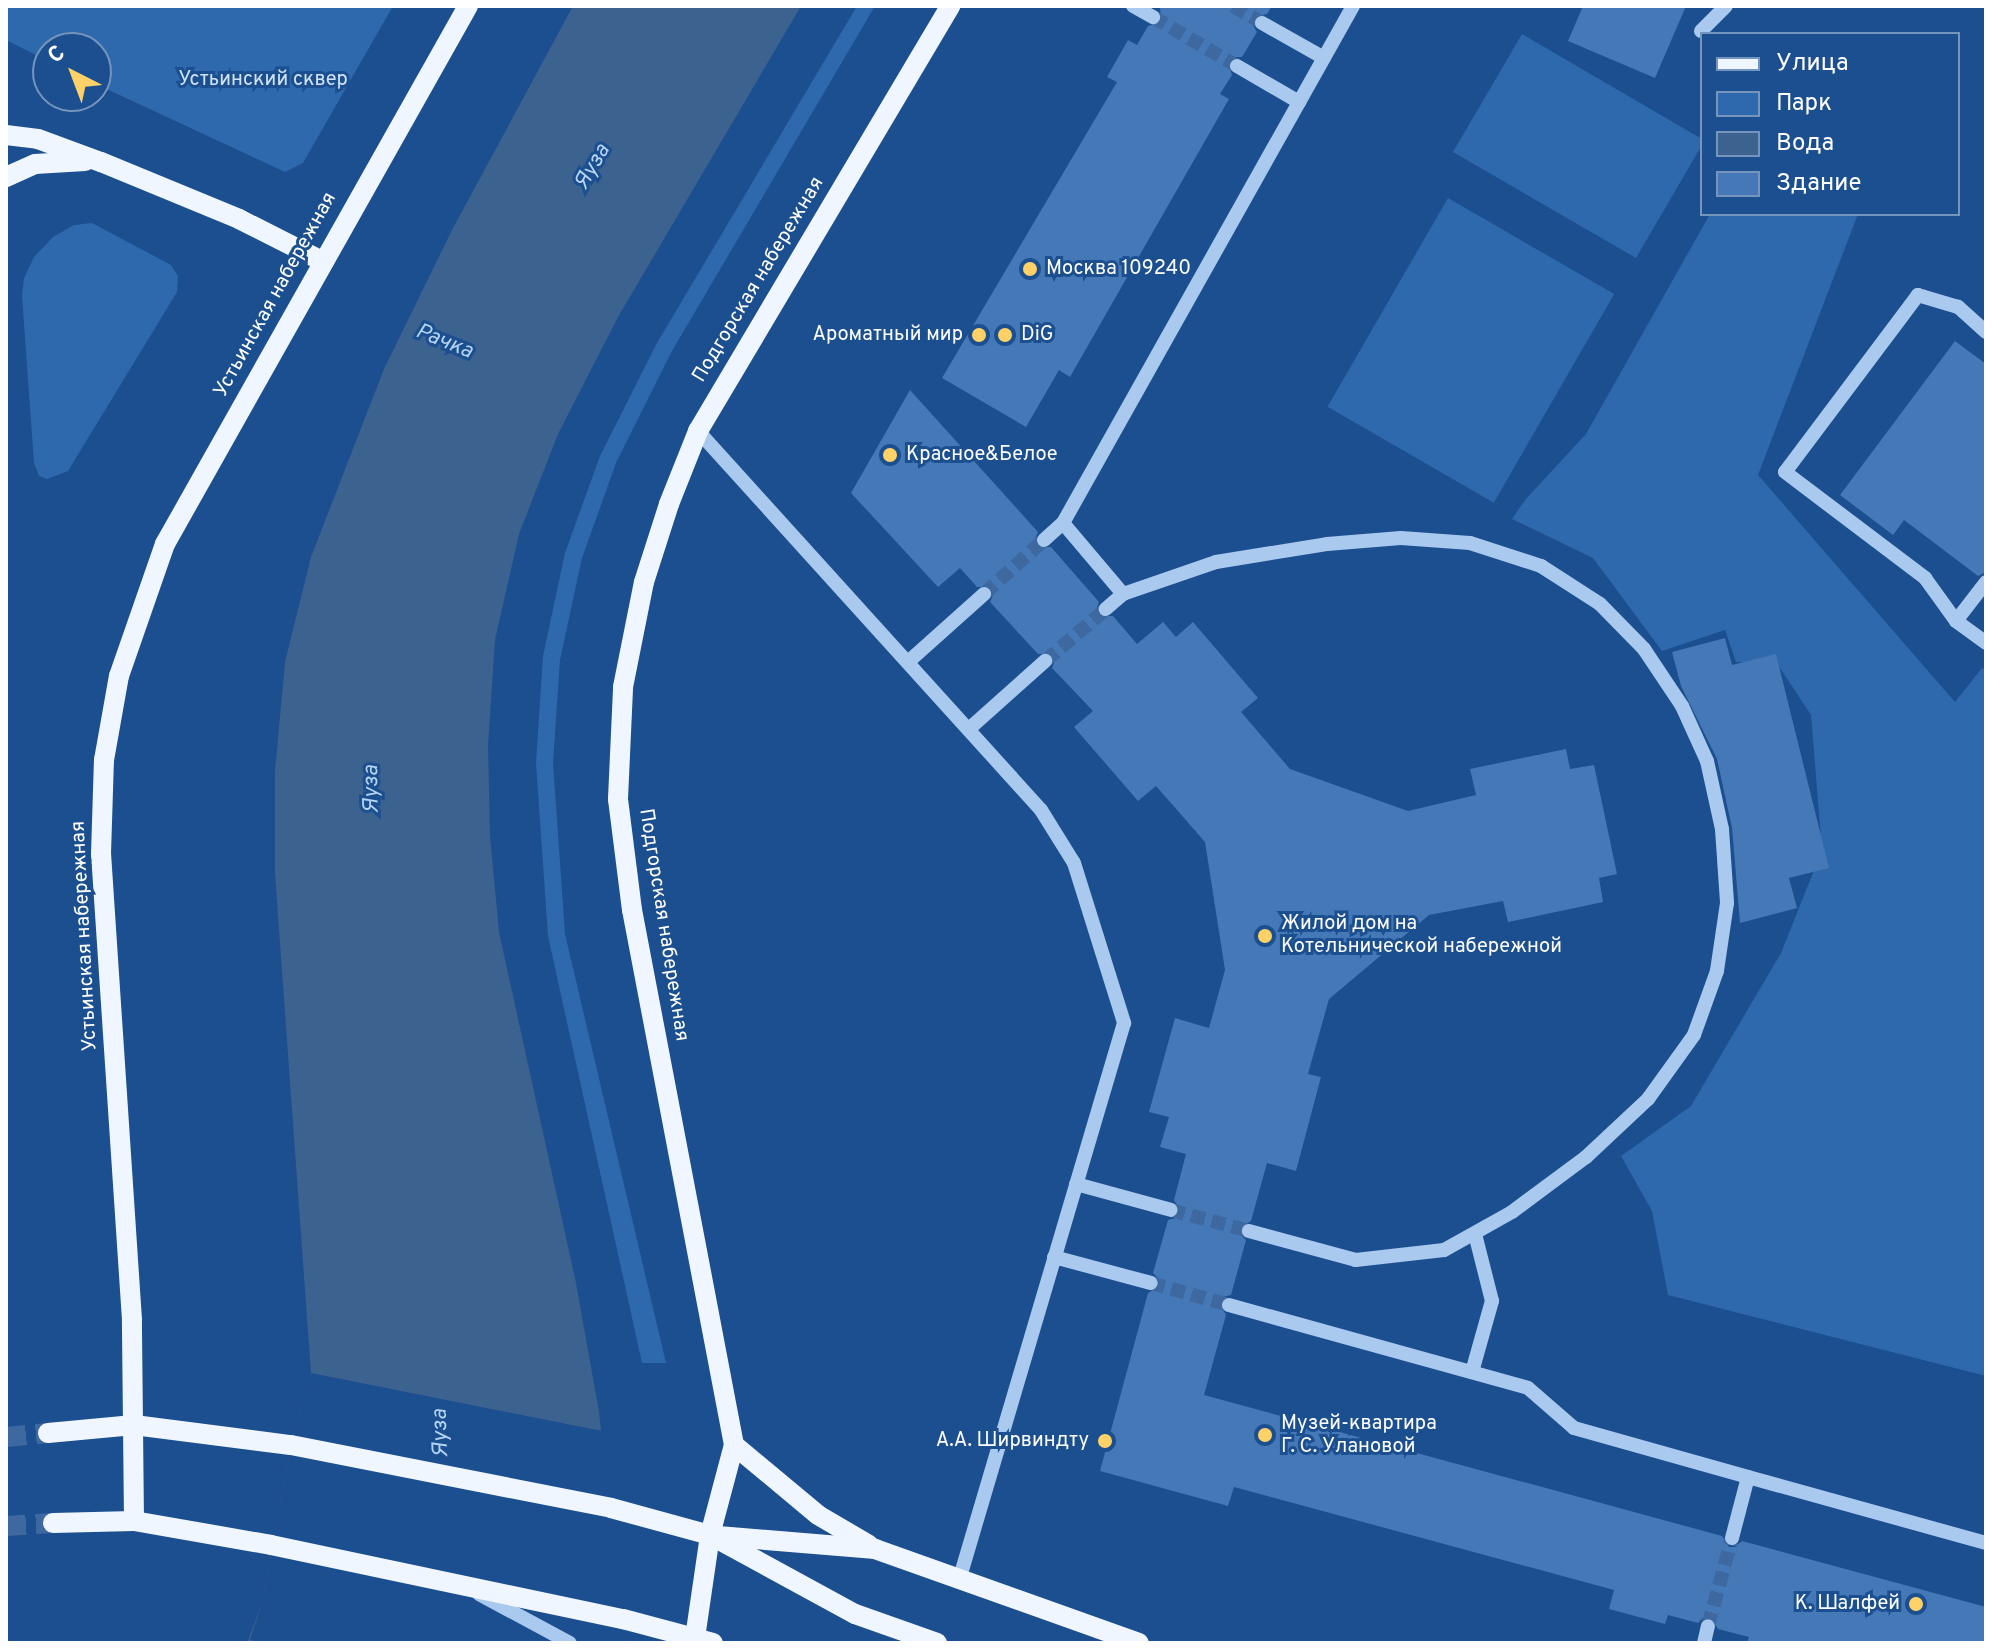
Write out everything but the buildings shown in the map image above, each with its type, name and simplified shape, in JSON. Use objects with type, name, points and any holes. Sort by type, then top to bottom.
[{"type":"main road","name":"Устьинская набережная","points":[[134,1521],[132,1320],[101,854],[104,760],[119,676],[165,544],[468,6]]},
{"type":"main road","name":"Подгорская набережная","points":[[704,1640],[710,1535],[734,1445],[632,910],[618,799],[623,687],[644,582],[669,504],[698,431],[950,6]]},
{"type":"main road","points":[[6,135],[38,139],[101,162],[239,219],[324,262]]},
{"type":"main road","points":[[6,177],[35,164],[101,162]]},
{"type":"main road","points":[[48,1433],[134,1425],[291,1445],[611,1508],[710,1535],[875,1549]]},
{"type":"main road","points":[[734,1445],[818,1515],[875,1549],[1139,1643]]},
{"type":"main road","points":[[53,1523],[134,1521],[271,1545],[623,1619],[704,1640]]},
{"type":"main road","points":[[710,1535],[855,1614],[937,1643]]},
{"type":"lane","points":[[1133,6],[1153,17]]},
{"type":"lane","points":[[1044,540],[1063,523],[1353,6]]},
{"type":"lane","points":[[1701,31],[1726,6]]},
{"type":"lane","points":[[1262,23],[1324,58]]},
{"type":"lane","points":[[1237,66],[1299,102]]},
{"type":"lane","points":[[1986,332],[1958,307],[1918,295],[1785,472],[1925,578],[1956,621],[1986,643]]},
{"type":"lane","points":[[698,431],[1041,810],[1074,863],[1124,1023],[960,1577]]},
{"type":"lane","points":[[1063,523],[1123,594]]},
{"type":"lane","points":[[1106,609],[1123,594],[1216,562],[1327,544],[1401,538],[1470,543],[1541,566],[1600,604],[1644,649],[1682,706],[1707,761],[1722,829],[1727,903],[1717,971],[1694,1035],[1648,1099],[1586,1157],[1475,1234],[1444,1250],[1356,1260],[1249,1231]]},
{"type":"lane","points":[[1956,621],[1986,582]]},
{"type":"lane","points":[[908,662],[984,594]]},
{"type":"lane","points":[[970,728],[1045,661]]},
{"type":"lane","points":[[1076,1184],[1171,1210]]},
{"type":"lane","points":[[1472,1372],[1492,1301],[1475,1234]]},
{"type":"lane","points":[[1054,1257],[1151,1283]]},
{"type":"lane","points":[[1229,1305],[1528,1388],[1574,1428],[1986,1543]]},
{"type":"lane","points":[[1732,1538],[1748,1477]]},
{"type":"lane","points":[[465,1587],[570,1643]]},
{"type":"lane","points":[[1704,1643],[1708,1626]]},
{"type":"green space","name":"Устьинский сквер","points":[[6,6],[393,6],[303,163],[285,172],[112,91],[112,32],[32,32],[32,53],[6,40]]},
{"type":"green space","points":[[857,6],[875,6],[672,351],[616,463],[582,558],[560,660],[553,763],[565,934],[666,1363],[642,1363],[548,936],[536,763],[543,656],[565,553],[600,456],[657,343]]},
{"type":"green space","points":[[1522,34],[1700,138],[1700,148],[1636,258],[1453,152]]},
{"type":"green space","points":[[1448,198],[1614,294],[1494,503],[1328,407]]},
{"type":"green space","points":[[1709,216],[1857,216],[1758,475],[1955,702],[1982,668],[1986,671],[1986,1376],[1668,1295],[1652,1211],[1621,1156],[1691,1106],[1781,953],[1822,850],[1811,715],[1776,662],[1736,662],[1725,630],[1662,651],[1593,558],[1512,519],[1525,500],[1586,434]]},
{"type":"green space","points":[[92,223],[171,265],[178,276],[177,292],[68,471],[47,479],[39,476],[34,463],[22,296],[24,278],[34,257],[53,237],[74,225]]},
{"type":"water","points":[[573,6],[801,6],[618,317],[558,434],[519,534],[495,640],[488,745],[490,835],[499,932],[576,1283],[599,1412],[625,1643],[247,1643],[262,1603],[291,1445],[311,1373],[275,874],[275,771],[285,662],[311,557],[384,369],[452,230]]},
{"type":"pier","points":[[311,1373],[602,1431],[625,1643],[264,1643],[250,1640],[262,1603],[291,1445]]},
{"type":"tunnel","points":[[1233,6],[1262,23]]},
{"type":"tunnel","points":[[1153,17],[1237,66]]},
{"type":"tunnel","points":[[984,594],[1044,540]]},
{"type":"tunnel","points":[[1045,661],[1106,609]]},
{"type":"tunnel","points":[[1171,1210],[1249,1231]]},
{"type":"tunnel","points":[[1151,1283],[1229,1305]]},
{"type":"tunnel","points":[[6,1437],[48,1433]]},
{"type":"tunnel","points":[[6,1526],[53,1523]]},
{"type":"tunnel","points":[[1708,1626],[1732,1538]]},
{"type":"place","name":"Москва 109240","points":[[1030,269]]},
{"type":"place","name":"Ароматный мир","points":[[979,335]]},
{"type":"place","name":"DiG","points":[[1005,335]]},
{"type":"place","name":"Красное&Белое","points":[[890,455]]},
{"type":"place","name":"Жилой дом на Котельнической набережной","points":[[1265,936]]},
{"type":"place","name":"Музей-квартира Г. С. Улановой","points":[[1265,1435]]},
{"type":"place","name":"А.А. Ширвиндту","points":[[1105,1441]]},
{"type":"place","name":"К. Шалфей","points":[[1916,1604]]},
{"type":"water label","name":"Яуза","points":[[593,167]]},
{"type":"water label","name":"Рачка","points":[[444,342]]},
{"type":"water label","name":"Яуза","points":[[372,789]]},
{"type":"water label","name":"Яуза","points":[[441,1433]]}]
